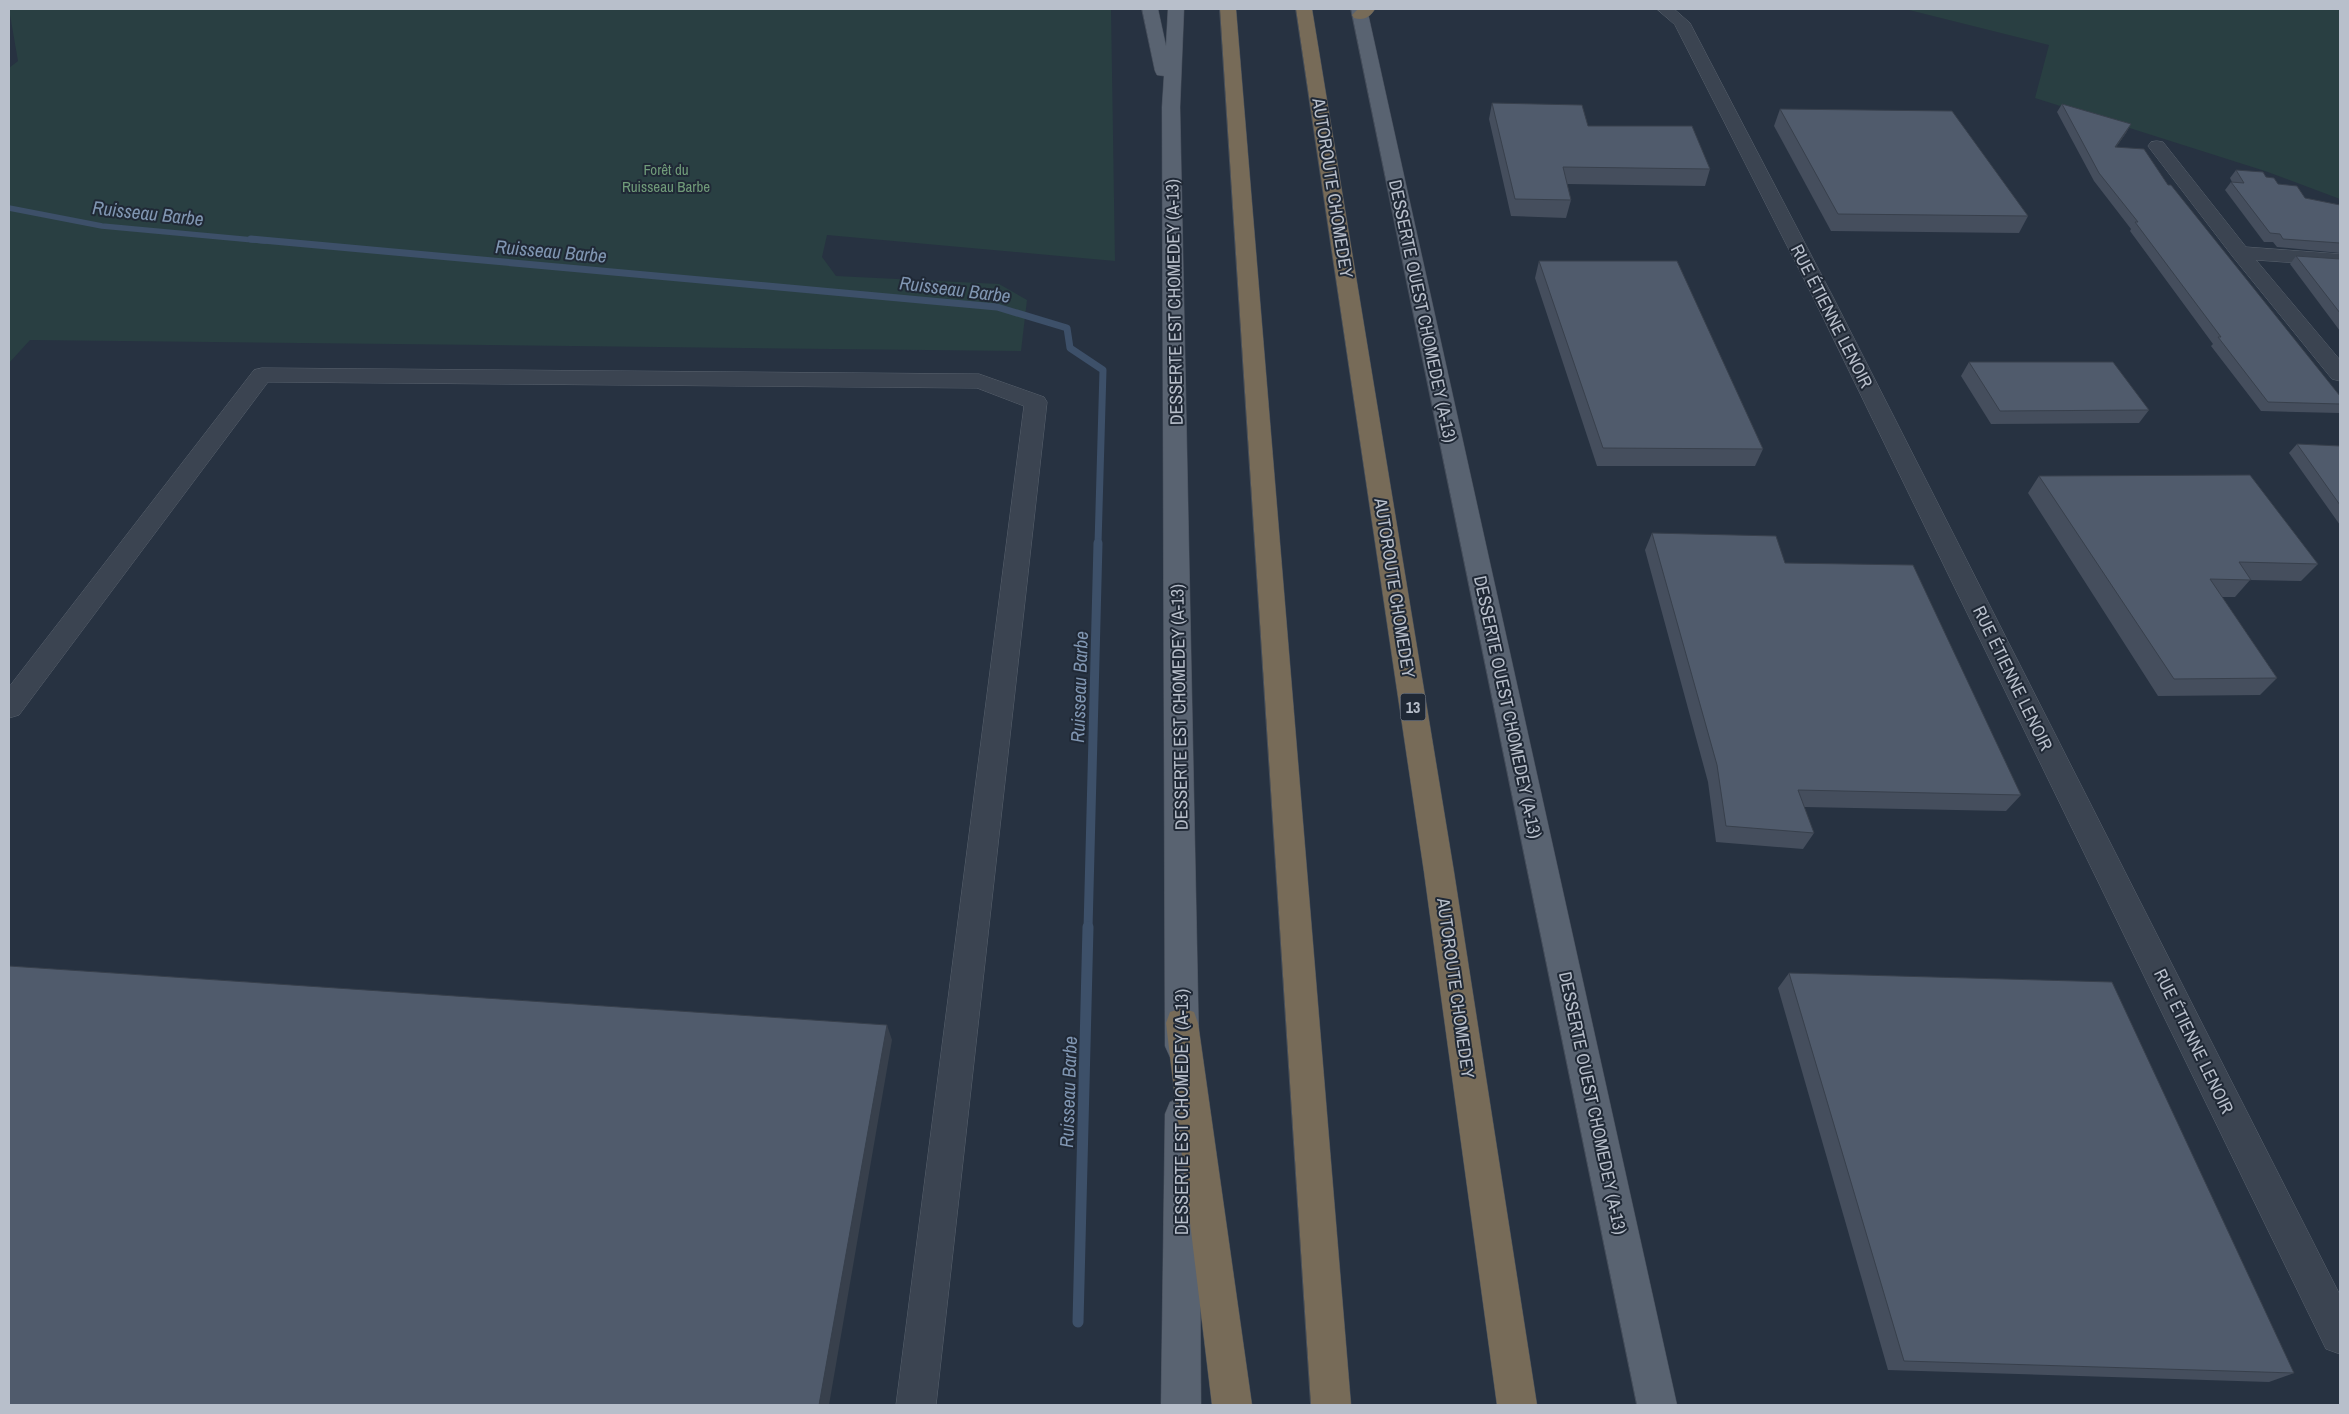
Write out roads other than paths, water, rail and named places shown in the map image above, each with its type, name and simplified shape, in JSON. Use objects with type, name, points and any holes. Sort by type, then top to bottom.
[{"type":"highway","points":[[1228,9],[1331,1405]]},
{"type":"highway","name":"AUTOROUTE CHOMEDEY","points":[[1304,9],[1439,872],[1517,1405]]},
{"type":"highway","points":[[1182,1023],[1232,1405]]},
{"type":"main road","points":[[1150,9],[1170,107]]},
{"type":"main road","name":"DESSERTE EST CHOMEDEY (A-13)","points":[[1176,9],[1170,107],[1182,1023],[1181,1405]]},
{"type":"main road","name":"DESSERTE OUEST CHOMEDEY (A-13)","points":[[1362,11],[1657,1405]]},
{"type":"street","name":"RUE ÉTIENNE LENOIR","points":[[1681,15],[2340,1335]]},
{"type":"street","points":[[2157,146],[2240,253],[2340,374]]},
{"type":"street","points":[[2240,253],[2340,260]]},
{"type":"street","points":[[9,707],[262,375],[979,381],[1036,402],[916,1405]]},
{"type":"waterway","name":"Ruisseau Barbe","points":[[9,208],[102,226],[265,241]]},
{"type":"waterway","name":"Ruisseau Barbe","points":[[251,239],[997,307],[1067,328],[1070,348],[1103,370],[1098,544]]},
{"type":"waterway","name":"Ruisseau Barbe","points":[[1088,929],[1098,543]]},
{"type":"waterway","name":"Ruisseau Barbe","points":[[1078,1322],[1088,927]]},
{"type":"park label","name":"Forêt du Ruisseau Barbe","points":[[666,178]]}]
